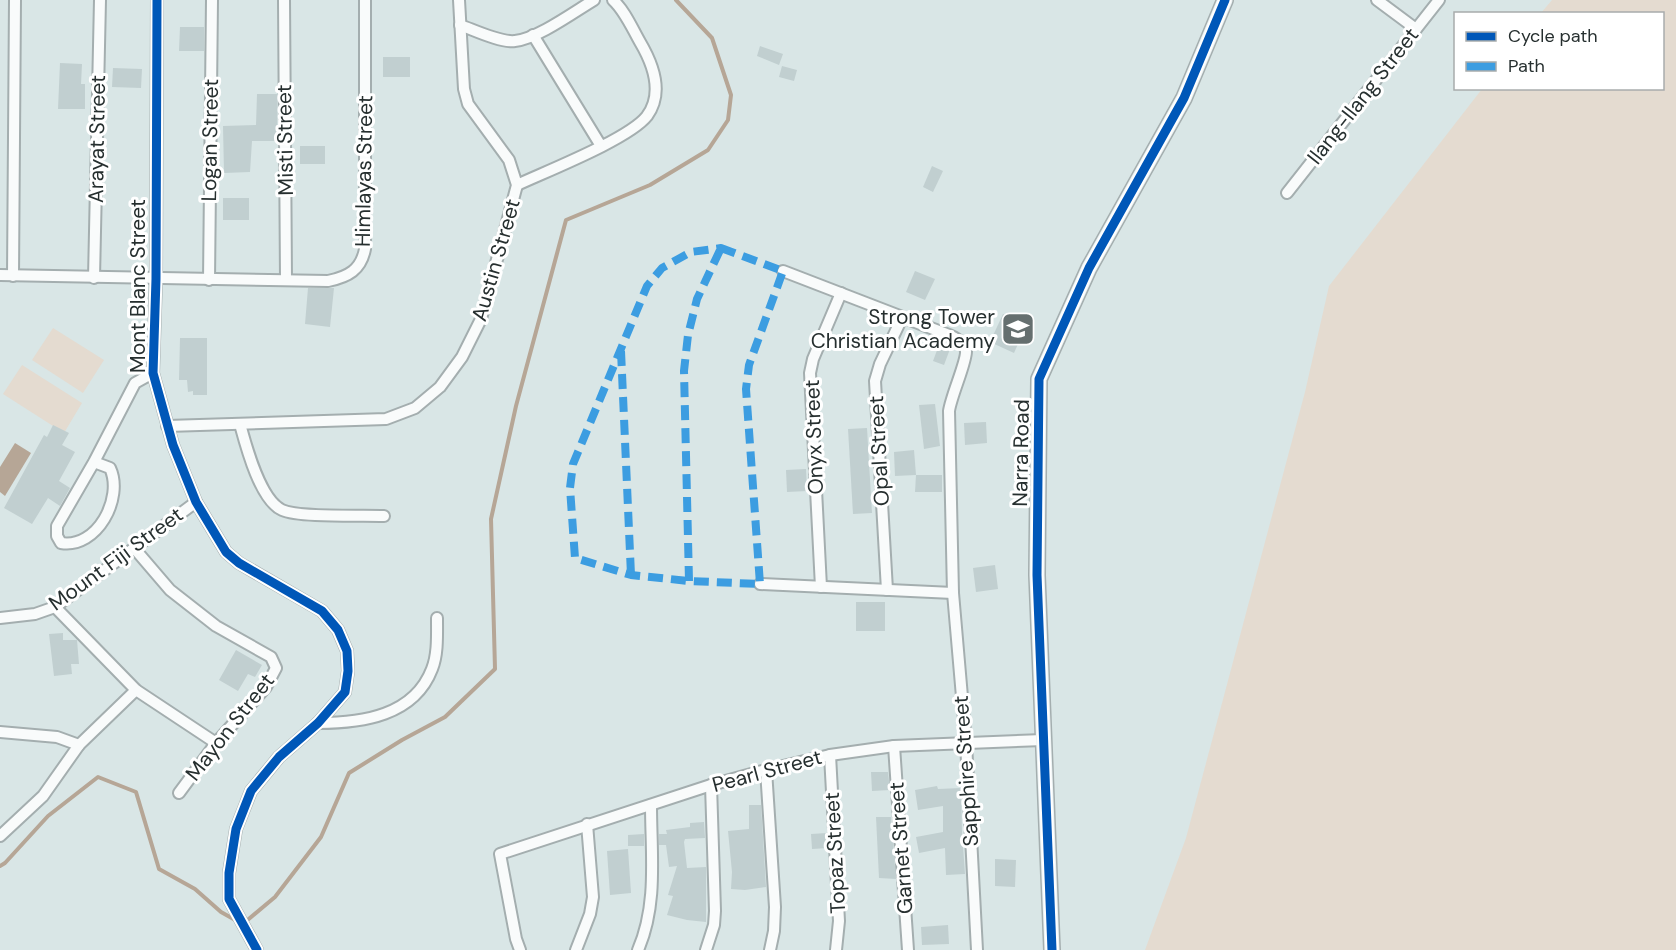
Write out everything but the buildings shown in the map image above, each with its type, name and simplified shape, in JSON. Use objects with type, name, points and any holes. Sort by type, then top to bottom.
[{"type":"street","points":[[14,276],[15,0]]},
{"type":"street","name":"Arayat Street","points":[[94,278],[100,0]]},
{"type":"street","name":"Mont Blanc Street","points":[[157,0],[156,279],[153,373],[167,426],[196,502],[226,552],[239,563],[322,611],[338,630],[347,651],[348,671],[345,692],[318,723],[279,757],[251,791],[236,829],[229,873],[229,898],[254,946]]},
{"type":"street","name":"Logan Street","points":[[209,280],[212,0]]},
{"type":"street","name":"Misti Street","points":[[284,0],[286,280]]},
{"type":"street","name":"Himlayas Street","points":[[0,275],[328,281],[343,278],[356,270],[363,260],[365,249],[365,0]]},
{"type":"street","name":"Austin Street","points":[[167,426],[386,418],[416,408],[440,387],[462,357],[481,319],[517,185],[509,160],[468,104],[464,89],[459,0]]},
{"type":"street","points":[[460,25],[506,41],[514,41],[533,35],[594,0]]},
{"type":"street","points":[[517,185],[601,146],[634,127],[647,116],[654,103],[655,73],[651,61],[613,0]]},
{"type":"street","points":[[1377,0],[1416,29]]},
{"type":"street","name":"Ilang-Ilang Street","points":[[1287,193],[1439,0]]},
{"type":"street","name":"Narra Road","points":[[1052,950],[1037,575],[1040,379],[1089,268],[1184,98],[1225,1]]},
{"type":"street","points":[[533,35],[601,146]]},
{"type":"street","name":"Sapphire Street","points":[[783,271],[957,339],[964,345],[966,353],[951,397],[949,411],[952,593],[966,743],[977,950]]},
{"type":"street","name":"Onyx Street","points":[[821,587],[810,373],[813,359],[842,293]]},
{"type":"street","name":"Opal Street","points":[[887,590],[875,381],[880,364],[902,318]]},
{"type":"street","points":[[94,462],[110,468],[114,477],[113,494],[107,513],[97,529],[83,540],[71,545],[61,543],[57,536],[57,526],[94,462],[135,383],[153,373]]},
{"type":"street","points":[[240,424],[246,448],[263,488],[270,501],[282,510],[296,513],[384,516]]},
{"type":"street","name":"Mount Fiji Street","points":[[0,618],[35,614],[55,607],[196,502]]},
{"type":"street","name":"Mayon Street","points":[[134,548],[170,590],[216,626],[271,657],[276,668],[266,687],[216,743],[179,793]]},
{"type":"street","points":[[760,584],[952,593]]},
{"type":"street","points":[[55,607],[136,690],[216,743]]},
{"type":"street","points":[[318,723],[352,722],[375,717],[399,709],[416,695],[432,669],[437,643],[436,618]]},
{"type":"street","points":[[0,836],[43,796],[79,745],[136,690]]},
{"type":"street","points":[[0,732],[57,737],[79,745]]},
{"type":"street","name":"Pearl Street","points":[[520,950],[500,854],[711,785],[830,755],[894,746],[1043,740]]},
{"type":"street","name":"Garnet Street","points":[[894,746],[908,950]]},
{"type":"street","name":"Topaz Street","points":[[830,755],[839,921],[836,950]]},
{"type":"street","points":[[766,770],[775,907],[770,950]]},
{"type":"street","points":[[706,950],[714,925],[715,911],[711,785]]},
{"type":"street","points":[[638,950],[649,919],[652,899],[651,805]]},
{"type":"street","points":[[576,950],[590,914],[593,897],[587,824]]},
{"type":"shaded area","points":[[1552,0],[1676,0],[1676,950],[1145,950],[1186,838],[1305,392],[1329,286],[1481,90],[1664,90],[1664,12],[1542,12]]},
{"type":"shaded area","points":[[53,328],[104,360],[83,393],[32,360]]},
{"type":"shaded area","points":[[22,365],[82,403],[64,433],[3,394]]},
{"type":"shaded area","points":[[15,443],[31,453],[5,496],[0,492],[0,467]]},
{"type":"waterway","points":[[244,923],[275,897],[321,837],[349,773],[445,717],[495,669],[491,519],[516,406],[566,220],[650,185],[708,150],[728,120],[731,95],[712,38],[676,0]]},
{"type":"waterway","points":[[0,866],[48,816],[98,777],[136,792],[159,869],[195,889],[221,912],[237,921]]},
{"type":"marked path","points":[[721,248],[783,271],[749,365],[746,389],[760,584],[689,581],[631,575],[575,558],[570,488],[573,464],[647,286],[662,268],[691,252],[721,248]]},
{"type":"marked path","points":[[689,581],[684,371],[688,335],[697,299],[721,248]]},
{"type":"marked path","points":[[621,351],[631,575]]},
{"type":"cycle path","points":[[157,0],[156,279],[153,373],[173,445],[196,502],[226,552],[239,563],[322,611],[338,630],[347,651],[348,671],[345,692],[318,723],[279,757],[251,791],[236,829],[229,873],[229,899],[257,950]]},
{"type":"cycle path","points":[[1052,950],[1037,575],[1039,379],[1089,268],[1184,98],[1225,0]]},
{"type":"place","name":"Strong Tower Christian Academy","points":[[1018,329]]}]
